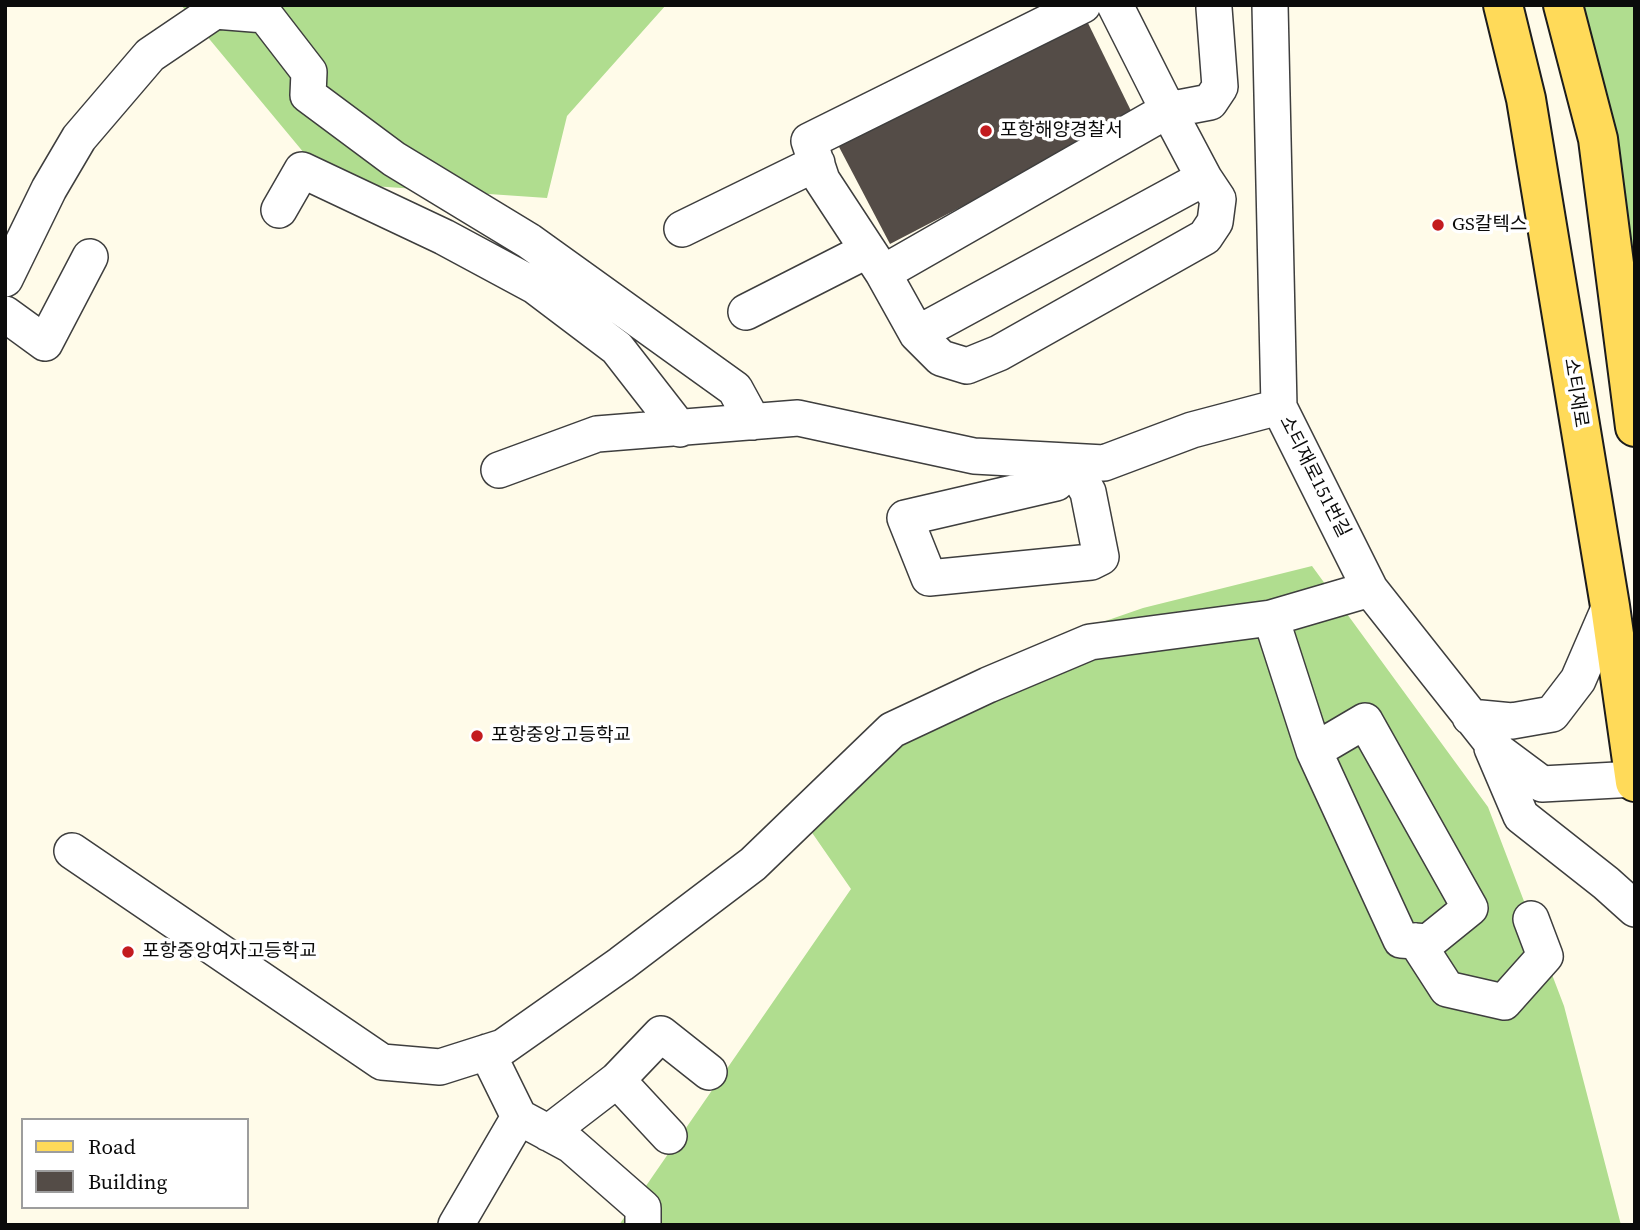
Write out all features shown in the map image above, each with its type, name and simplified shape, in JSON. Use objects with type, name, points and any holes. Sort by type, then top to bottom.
[{"type":"main road","name":"소티재로","points":[[1503,5],[1526,99],[1610,606],[1634,780]]},
{"type":"main road","points":[[1563,5],[1598,139],[1635,427]]},
{"type":"lane","points":[[1083,5],[809,141],[822,180],[917,334],[941,358],[967,366],[999,353],[1205,237],[1215,222],[1218,200],[1168,110],[1115,5]]},
{"type":"lane","name":"소티재로151번길","points":[[1270,5],[1279,407],[1370,589],[1499,752],[1542,784],[1634,780]]},
{"type":"lane","points":[[746,312],[875,262],[1168,110],[1210,102],[1220,87],[1213,8]]},
{"type":"lane","points":[[5,279],[49,188],[79,138],[150,55],[215,11],[265,15],[309,72],[308,95],[394,159],[529,241],[735,388],[753,422]]},
{"type":"lane","points":[[682,229],[817,163]]},
{"type":"lane","points":[[279,210],[302,170],[444,237],[535,286],[617,348],[680,429]]},
{"type":"lane","points":[[917,334],[1204,178]]},
{"type":"lane","points":[[5,314],[45,343],[90,257]]},
{"type":"lane","points":[[499,470],[597,434],[798,418],[974,456],[1104,463],[1192,430],[1279,407]]},
{"type":"lane","points":[[1070,462],[1088,492],[1101,557],[1091,562],[929,578],[905,518],[1056,483],[1070,462]]},
{"type":"lane","points":[[72,851],[382,1062],[440,1067],[503,1047],[621,964],[753,864],[892,730],[988,685],[1090,642],[1271,618],[1370,589]]},
{"type":"lane","points":[[1610,606],[1578,680],[1552,713],[1479,728],[1521,816],[1635,909]]},
{"type":"lane","points":[[1271,618],[1314,751],[1401,940],[1428,942],[1470,908],[1365,721],[1314,751]]},
{"type":"lane","points":[[1416,941],[1447,989],[1504,1002],[1545,956],[1531,919]]},
{"type":"lane","points":[[456,1225],[533,1125],[617,1080],[661,1034],[709,1072]]},
{"type":"lane","points":[[487,1052],[533,1125],[570,1145],[643,1208],[643,1225]]},
{"type":"lane","points":[[617,1080],[669,1136]]},
{"type":"green space","points":[[181,5],[666,5],[567,116],[547,198],[329,183]]},
{"type":"green space","points":[[1555,5],[1635,5],[1635,255]]},
{"type":"green space","points":[[1312,566],[1488,807],[1564,1006],[1621,1225],[619,1225],[851,889],[797,811],[1065,635],[1143,608]]},
{"type":"building","name":"포항해양경찰서","points":[[1086,19],[1134,117],[890,244],[838,145]]},
{"type":"place","name":"포항해양경찰서","points":[[986,131]]},
{"type":"place","name":"GS칼텍스","points":[[1438,225]]},
{"type":"place","name":"포항중앙고등학교","points":[[477,736]]},
{"type":"place","name":"포항중앙여자고등학교","points":[[128,952]]}]
